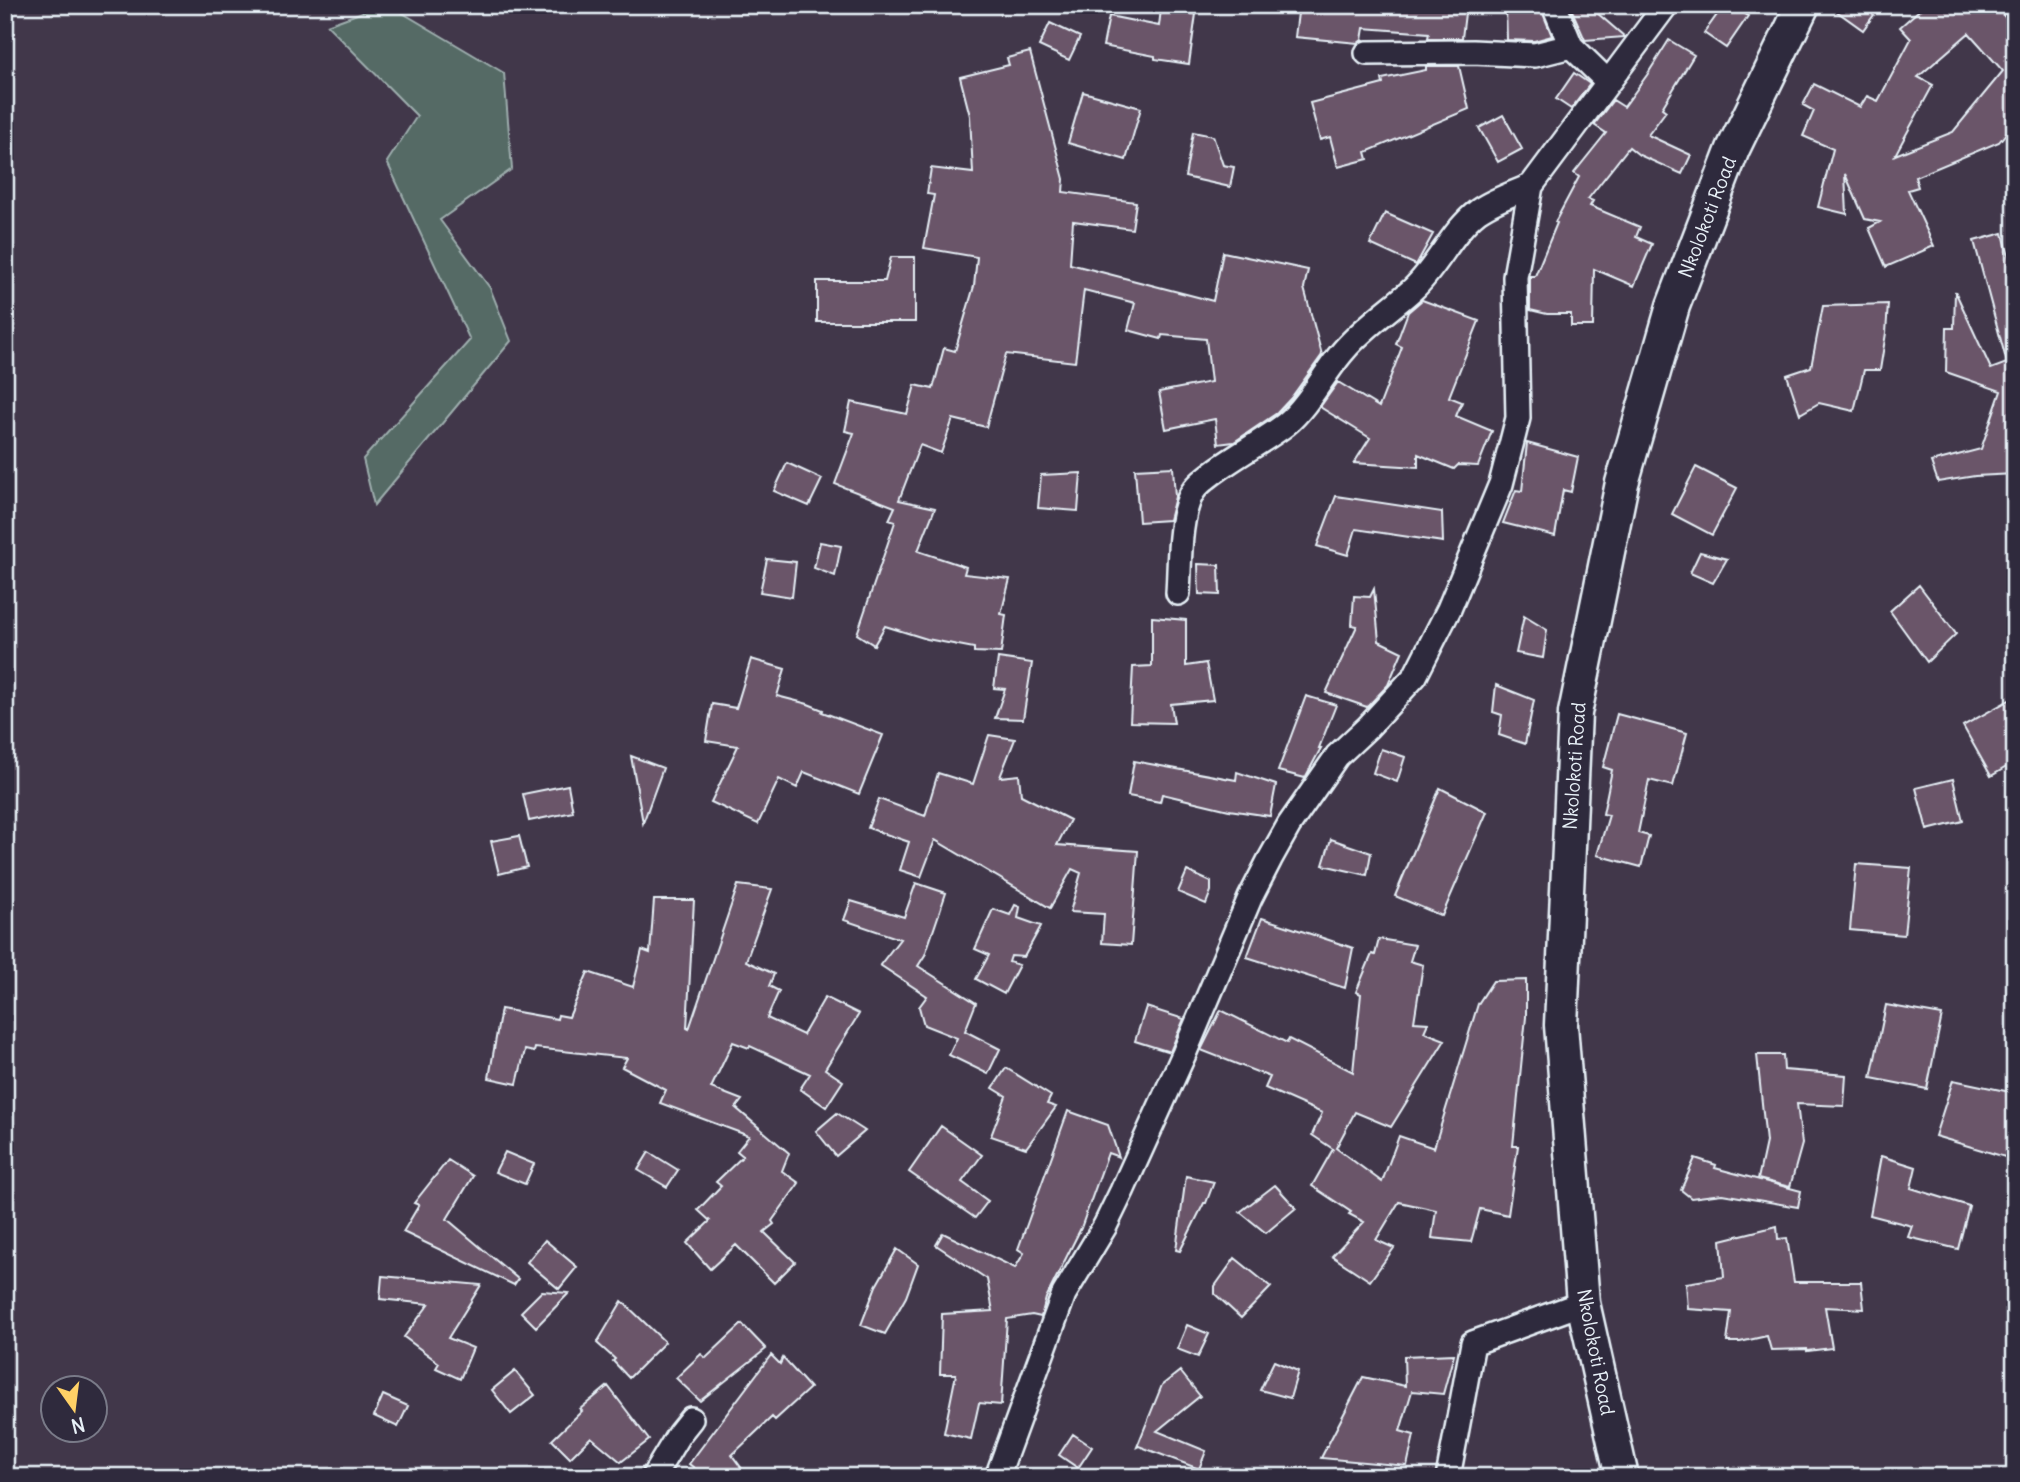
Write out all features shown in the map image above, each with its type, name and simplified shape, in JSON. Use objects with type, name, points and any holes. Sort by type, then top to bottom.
[{"type":"main road","name":"Nkolokoti Road","points":[[1622,1477],[1583,1303],[1561,1024],[1575,713],[1622,483],[1673,306],[1733,149],[1802,5]]},
{"type":"street","points":[[1554,5],[1571,46],[1608,82]]},
{"type":"street","points":[[997,1477],[1064,1294],[1105,1226],[1122,1191],[1250,898],[1270,859],[1289,825],[1337,756],[1415,676],[1449,609],[1492,510],[1518,418],[1515,277],[1531,186],[1666,5]]},
{"type":"street","points":[[1367,53],[1473,52],[1535,55],[1571,46]]},
{"type":"street","points":[[1178,593],[1180,550],[1186,510],[1192,492],[1204,479],[1288,422],[1346,347],[1415,288],[1459,230],[1478,211],[1531,186]]},
{"type":"street","points":[[1448,1477],[1473,1343],[1583,1303]]},
{"type":"street","points":[[653,1477],[691,1419]]},
{"type":"green space","points":[[382,5],[389,5],[504,73],[512,169],[440,220],[490,288],[511,341],[374,505],[363,459],[470,340],[387,162],[417,116],[327,25]]},
{"type":"building","points":[[1299,5],[1466,5],[1462,38],[1428,38],[1429,33],[1364,28],[1362,40],[1358,43],[1295,37]]},
{"type":"building","points":[[1724,5],[1733,5],[1748,16],[1726,48],[1704,33]]},
{"type":"building","points":[[1828,5],[1881,5],[1863,30]]},
{"type":"building","points":[[1925,5],[1994,5],[2015,28],[2015,122],[1999,142],[1915,177],[1918,187],[1908,190],[1934,246],[1886,267],[1869,228],[1880,222],[1865,219],[1845,174],[1847,214],[1818,207],[1833,149],[1803,136],[1814,111],[1803,105],[1814,84],[1860,107],[1867,96],[1878,101],[1911,39],[1900,27]],"holes":[[[1969,33],[2003,71],[1953,132],[1895,155],[1933,85],[1918,77]]]},
{"type":"building","points":[[1540,6],[1552,36],[1534,41],[1507,40],[1506,7]]},
{"type":"building","points":[[1570,6],[1589,6],[1625,37],[1585,40]]},
{"type":"building","points":[[1161,9],[1196,14],[1189,64],[1103,46],[1109,16],[1159,26]]},
{"type":"building","points":[[1050,23],[1080,37],[1069,60],[1039,46]]},
{"type":"building","points":[[1669,40],[1694,55],[1662,108],[1666,111],[1648,135],[1691,155],[1682,174],[1639,155],[1629,147],[1588,199],[1593,201],[1590,206],[1640,227],[1636,237],[1652,244],[1634,286],[1594,269],[1593,326],[1571,326],[1571,314],[1547,314],[1530,310],[1530,276],[1535,276],[1557,223],[1555,222],[1579,177],[1574,173],[1606,133],[1594,125],[1613,100],[1624,107]]},
{"type":"building","points":[[1030,52],[1064,179],[1063,192],[1136,202],[1132,229],[1073,221],[1070,264],[1213,301],[1223,252],[1308,270],[1304,288],[1322,355],[1277,413],[1234,442],[1218,444],[1215,419],[1166,429],[1159,392],[1211,382],[1206,339],[1162,335],[1161,339],[1128,330],[1135,303],[1084,290],[1075,362],[1006,354],[986,427],[953,419],[941,453],[920,445],[899,500],[935,508],[918,551],[966,567],[964,574],[1010,579],[1001,614],[1006,615],[1001,653],[974,652],[974,648],[927,639],[885,626],[874,645],[857,634],[895,522],[889,520],[895,507],[835,484],[854,433],[845,431],[851,402],[907,414],[915,385],[933,389],[944,348],[955,351],[974,286],[977,257],[924,248],[934,195],[927,194],[931,168],[973,173],[970,116],[960,77],[1009,65],[1007,58]]},
{"type":"building","points":[[1426,66],[1459,66],[1469,109],[1366,152],[1368,159],[1338,167],[1330,137],[1320,140],[1310,103],[1383,84],[1382,79],[1426,70]]},
{"type":"building","points":[[1574,73],[1590,84],[1571,109],[1556,99]]},
{"type":"building","points":[[1083,92],[1141,108],[1126,160],[1068,143]]},
{"type":"building","points":[[1503,115],[1522,149],[1498,162],[1479,128]]},
{"type":"building","points":[[1193,132],[1213,136],[1223,165],[1234,167],[1230,187],[1185,177]]},
{"type":"building","points":[[1385,213],[1433,234],[1416,265],[1370,244]]},
{"type":"building","points":[[2003,233],[2010,261],[2015,260],[2015,474],[1975,476],[1938,482],[1931,462],[1981,449],[2001,391],[1946,372],[1947,328],[1954,328],[1955,291],[1991,369],[2007,363],[1974,241]]},
{"type":"building","points":[[891,257],[915,257],[915,322],[817,322],[817,281],[885,281]]},
{"type":"building","points":[[1422,300],[1479,321],[1449,397],[1462,402],[1456,416],[1492,431],[1478,466],[1458,465],[1454,469],[1418,454],[1418,467],[1354,463],[1370,438],[1320,407],[1338,382],[1379,407],[1402,347],[1396,344],[1408,312]]},
{"type":"building","points":[[1888,304],[1880,370],[1864,370],[1854,411],[1819,403],[1800,414],[1787,375],[1811,367],[1823,306]]},
{"type":"building","points":[[1527,443],[1578,457],[1571,492],[1563,490],[1555,536],[1503,523],[1516,490],[1522,491]]},
{"type":"building","points":[[787,463],[822,479],[809,506],[774,491]]},
{"type":"building","points":[[1173,467],[1175,497],[1169,520],[1139,522],[1135,469]]},
{"type":"building","points":[[1696,467],[1737,488],[1712,535],[1672,514]]},
{"type":"building","points":[[1081,473],[1078,511],[1038,508],[1041,475]]},
{"type":"building","points":[[1336,496],[1442,512],[1443,542],[1356,529],[1348,555],[1317,546]]},
{"type":"building","points":[[820,542],[841,546],[835,576],[814,568]]},
{"type":"building","points":[[1700,552],[1727,559],[1713,583],[1690,573]]},
{"type":"building","points":[[767,559],[796,562],[792,597],[760,592]]},
{"type":"building","points":[[1198,564],[1219,565],[1220,595],[1199,594]]},
{"type":"building","points":[[1919,585],[1956,634],[1927,662],[1890,611]]},
{"type":"building","points":[[1374,589],[1379,641],[1402,652],[1388,685],[1367,707],[1326,693],[1357,626],[1352,625],[1354,596],[1370,597]]},
{"type":"building","points":[[1524,616],[1547,630],[1543,658],[1516,653]]},
{"type":"building","points":[[1152,617],[1186,620],[1186,666],[1206,663],[1213,700],[1171,704],[1174,723],[1130,722],[1133,667],[1152,666]]},
{"type":"building","points":[[998,658],[1032,663],[1023,719],[995,718],[1005,689],[994,688]]},
{"type":"building","points":[[751,659],[785,669],[777,696],[808,704],[883,735],[859,794],[804,772],[797,788],[779,779],[758,824],[711,802],[738,746],[706,741],[712,704],[736,708]]},
{"type":"building","points":[[1496,685],[1534,700],[1525,744],[1499,735],[1502,715],[1493,712]]},
{"type":"building","points":[[1306,696],[1336,705],[1321,748],[1305,778],[1278,771]]},
{"type":"building","points":[[2015,697],[2015,762],[1991,776],[1963,726]]},
{"type":"building","points":[[1617,714],[1687,733],[1673,786],[1649,780],[1638,833],[1649,836],[1641,867],[1597,855],[1609,815],[1603,814],[1612,770],[1603,767]]},
{"type":"building","points":[[989,735],[1015,739],[1000,777],[1019,775],[1021,795],[1070,820],[1057,845],[1138,851],[1131,945],[1102,943],[1104,914],[1070,912],[1081,873],[1072,869],[1050,908],[935,840],[921,877],[900,870],[909,842],[868,828],[879,799],[925,816],[938,773],[973,784]]},
{"type":"building","points":[[1381,749],[1405,757],[1397,782],[1373,773]]},
{"type":"building","points":[[631,756],[663,768],[643,823]]},
{"type":"building","points":[[1134,761],[1236,780],[1237,772],[1276,785],[1270,816],[1229,810],[1162,794],[1160,802],[1128,796]]},
{"type":"building","points":[[1953,779],[1963,821],[1927,830],[1916,788]]},
{"type":"building","points":[[568,785],[573,812],[529,821],[523,794]]},
{"type":"building","points":[[1440,788],[1487,812],[1442,916],[1395,896]]},
{"type":"building","points":[[519,836],[527,867],[499,874],[491,841]]},
{"type":"building","points":[[1331,839],[1371,853],[1367,875],[1323,865]]},
{"type":"building","points":[[1856,864],[1911,868],[1904,935],[1850,930]]},
{"type":"building","points":[[1187,871],[1211,882],[1206,904],[1178,892]]},
{"type":"building","points":[[916,883],[946,893],[925,955],[918,966],[976,1003],[965,1031],[1000,1049],[988,1074],[949,1055],[957,1038],[924,1025],[919,1007],[927,996],[880,965],[900,939],[844,920],[851,901],[904,917]]},
{"type":"building","points":[[738,885],[772,889],[746,961],[774,974],[769,986],[779,991],[767,1018],[803,1035],[825,997],[859,1014],[825,1069],[843,1081],[826,1107],[800,1089],[810,1074],[750,1046],[749,1048],[733,1042],[711,1088],[742,1100],[736,1108],[789,1153],[782,1171],[799,1183],[772,1221],[774,1224],[764,1232],[795,1262],[774,1283],[736,1245],[710,1269],[687,1243],[710,1221],[698,1210],[721,1186],[716,1182],[743,1156],[737,1151],[749,1136],[660,1103],[666,1090],[622,1067],[627,1058],[535,1048],[534,1052],[525,1050],[517,1084],[489,1078],[501,1009],[557,1019],[558,1015],[569,1017],[588,972],[633,987],[642,950],[650,953],[654,900],[694,900],[689,1029]]},
{"type":"building","points":[[1015,905],[1020,907],[1018,918],[1041,926],[1024,957],[1011,956],[1009,962],[1019,965],[1004,994],[976,979],[989,955],[975,949],[993,909],[1010,915]]},
{"type":"building","points":[[1262,918],[1353,948],[1345,988],[1247,957]]},
{"type":"building","points":[[1379,939],[1415,945],[1410,961],[1423,965],[1414,1022],[1428,1023],[1424,1032],[1445,1040],[1391,1127],[1355,1112],[1336,1148],[1382,1182],[1399,1136],[1434,1148],[1478,1004],[1493,981],[1526,980],[1526,1017],[1513,1146],[1518,1146],[1508,1215],[1480,1209],[1471,1242],[1432,1238],[1436,1210],[1399,1202],[1376,1240],[1394,1248],[1370,1281],[1332,1256],[1364,1222],[1312,1186],[1333,1149],[1312,1135],[1322,1113],[1265,1088],[1270,1077],[1201,1050],[1221,1010],[1287,1043],[1289,1039],[1353,1072],[1361,994],[1356,992],[1372,954],[1375,955]]},
{"type":"building","points":[[1886,1005],[1942,1015],[1927,1089],[1871,1078]]},
{"type":"building","points":[[1146,1007],[1184,1019],[1170,1052],[1135,1041]]},
{"type":"building","points":[[1757,1055],[1783,1055],[1784,1070],[1846,1075],[1844,1106],[1797,1104],[1802,1144],[1790,1187],[1758,1179],[1766,1142]]},
{"type":"building","points":[[1006,1068],[1051,1096],[1047,1104],[1056,1107],[1026,1148],[991,1136],[1006,1096],[993,1088]]},
{"type":"building","points":[[1953,1080],[2015,1093],[2015,1160],[1935,1136]]},
{"type":"building","points":[[1068,1111],[1108,1125],[1119,1157],[1108,1153],[1081,1228],[1046,1298],[1041,1317],[1032,1315],[1007,1319],[1001,1405],[979,1403],[971,1439],[944,1433],[956,1374],[940,1374],[942,1314],[993,1311],[987,1279],[936,1245],[943,1233],[1015,1268],[1024,1253],[1018,1249]]},
{"type":"building","points":[[837,1113],[865,1131],[836,1156],[816,1131]]},
{"type":"building","points":[[941,1126],[982,1155],[962,1182],[988,1201],[975,1218],[909,1172]]},
{"type":"building","points":[[505,1152],[534,1164],[525,1184],[495,1172]]},
{"type":"building","points":[[649,1152],[678,1170],[667,1187],[638,1170]]},
{"type":"building","points":[[1881,1156],[1916,1167],[1911,1188],[1969,1206],[1958,1249],[1908,1237],[1912,1226],[1870,1215]]},
{"type":"building","points":[[1695,1158],[1716,1165],[1715,1168],[1801,1191],[1798,1207],[1722,1194],[1691,1198],[1681,1190]]},
{"type":"building","points":[[448,1160],[473,1176],[447,1219],[518,1279],[514,1285],[403,1232],[419,1205],[414,1203]]},
{"type":"building","points":[[1186,1176],[1214,1182],[1206,1203],[1180,1251],[1176,1250]]},
{"type":"building","points":[[1275,1185],[1296,1208],[1266,1233],[1240,1212]]},
{"type":"building","points":[[1777,1226],[1778,1239],[1787,1238],[1794,1282],[1861,1282],[1864,1309],[1825,1307],[1832,1348],[1807,1351],[1771,1350],[1767,1336],[1727,1342],[1731,1312],[1688,1309],[1686,1283],[1724,1277],[1721,1240]]},
{"type":"building","points":[[545,1240],[577,1267],[559,1289],[527,1262]]},
{"type":"building","points":[[897,1249],[918,1264],[906,1297],[885,1334],[861,1325],[876,1286]]},
{"type":"building","points":[[1235,1258],[1271,1287],[1241,1318],[1215,1294],[1215,1286]]},
{"type":"building","points":[[382,1276],[481,1285],[448,1338],[473,1348],[460,1379],[436,1368],[439,1363],[404,1337],[429,1304],[380,1299]]},
{"type":"building","points":[[542,1291],[569,1293],[536,1327],[521,1312]]},
{"type":"building","points":[[622,1301],[665,1342],[629,1378],[613,1361],[615,1359],[597,1343]]},
{"type":"building","points":[[742,1324],[766,1349],[700,1401],[676,1378],[701,1354],[706,1358]]},
{"type":"building","points":[[1187,1325],[1209,1334],[1198,1357],[1177,1349]]},
{"type":"building","points":[[1454,1354],[1443,1394],[1412,1391],[1400,1431],[1414,1435],[1407,1466],[1321,1458],[1363,1377],[1405,1386],[1404,1356]]},
{"type":"building","points":[[771,1355],[780,1364],[783,1358],[810,1388],[775,1420],[772,1417],[732,1455],[748,1477],[706,1477],[689,1464]]},
{"type":"building","points":[[1274,1361],[1298,1371],[1290,1398],[1260,1390]]},
{"type":"building","points":[[515,1371],[535,1395],[511,1414],[492,1390]]},
{"type":"building","points":[[1180,1371],[1200,1396],[1157,1431],[1206,1451],[1199,1469],[1137,1447],[1162,1385]]},
{"type":"building","points":[[608,1386],[649,1440],[621,1462],[591,1437],[570,1458],[552,1440],[582,1411],[580,1409]]},
{"type":"building","points":[[383,1395],[408,1406],[398,1427],[374,1416]]},
{"type":"building","points":[[1073,1434],[1092,1447],[1078,1468],[1059,1455]]}]
